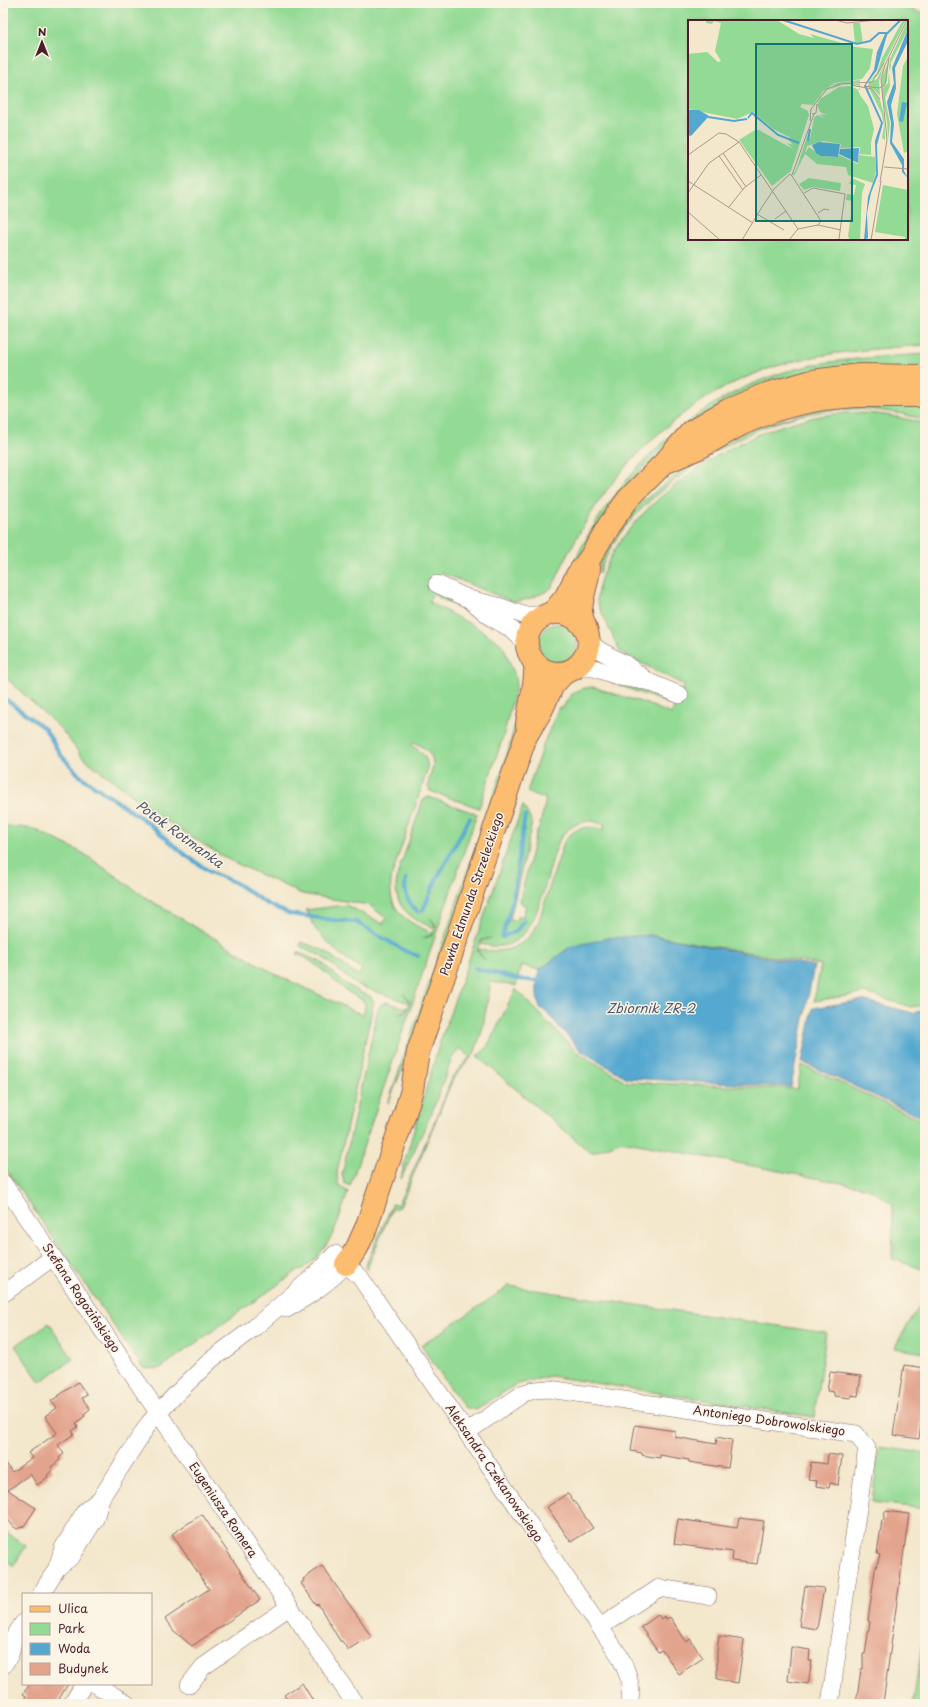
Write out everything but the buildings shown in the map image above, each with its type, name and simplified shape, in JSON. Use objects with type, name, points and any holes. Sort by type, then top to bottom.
[{"type":"main road","points":[[590,558],[588,579],[581,612],[586,632],[587,652],[584,659],[569,671],[548,672],[531,656],[529,633],[538,620],[561,604],[577,575],[590,558],[602,536],[625,504],[691,432],[728,410],[768,393],[812,381],[835,377],[860,375],[924,392]]},
{"type":"main road","points":[[548,614],[568,614],[580,622],[586,632]]},
{"type":"main road","name":"Pawła Edmunda Strzeleckiego","points":[[526,736],[528,707],[535,679],[531,656]]},
{"type":"main road","name":"Pawła Edmunda Strzeleckiego","points":[[341,1259],[344,1240],[352,1222],[394,1099],[418,1052],[526,736],[541,711],[553,685],[569,671]]},
{"type":"street","points":[[437,584],[469,599],[498,606],[523,615],[548,614]]},
{"type":"street","points":[[469,599],[492,618],[516,633],[531,656]]},
{"type":"street","points":[[586,632],[596,648],[625,664],[649,682]]},
{"type":"street","points":[[569,671],[594,668],[620,677],[649,682],[680,695]]},
{"type":"street","name":"Stefana Rogozińskiego","points":[[3,1184],[158,1413]]},
{"type":"street","points":[[3,1294],[53,1257]]},
{"type":"street","name":"Pawła Edmunda Strzeleckiego","points":[[42,1593],[57,1568],[63,1548],[85,1511],[101,1498],[149,1423],[212,1359],[256,1327],[314,1276],[341,1259]]},
{"type":"street","name":"Aleksandra Czekanowskiego","points":[[341,1259],[360,1277],[600,1627],[625,1666],[630,1689],[629,1704]]},
{"type":"street","name":"Antoniego Dobrowolskiego","points":[[467,1432],[524,1393],[548,1389],[856,1434],[867,1448],[846,1583],[830,1704]]},
{"type":"street","name":"Eugeniusza Romera","points":[[158,1413],[355,1704]]},
{"type":"street","points":[[600,1627],[659,1588],[708,1596]]},
{"type":"street","points":[[189,1685],[203,1667],[289,1607]]},
{"type":"street","points":[[3,1666],[10,1655],[16,1636]]},
{"type":"street","points":[[72,1704],[83,1685]]},
{"type":"street","points":[[97,1685],[127,1704]]},
{"type":"green space","points":[[3,3],[891,3],[925,14],[925,345],[834,354],[778,366],[750,376],[722,389],[694,406],[647,444],[606,491],[584,525],[552,586],[543,593],[513,602],[442,573],[434,591],[467,607],[493,627],[433,594],[429,602],[474,626],[499,642],[504,648],[515,676],[516,686],[503,737],[479,808],[430,791],[428,785],[433,762],[431,756],[425,749],[414,742],[412,746],[426,759],[427,771],[392,875],[391,887],[392,897],[399,913],[414,924],[433,933],[432,935],[422,938],[432,936],[436,925],[430,918],[435,925],[434,928],[416,920],[403,908],[399,901],[396,884],[398,873],[423,800],[429,797],[477,814],[350,1186],[344,1183],[342,1175],[377,1013],[380,1005],[386,1002],[407,1008],[406,1011],[398,1013],[406,1012],[410,1001],[403,993],[409,1003],[357,985],[321,956],[300,946],[301,942],[325,951],[358,976],[362,969],[338,953],[316,930],[306,910],[346,905],[383,924],[386,918],[369,905],[302,894],[227,859],[168,822],[83,758],[61,729],[3,675]]},
{"type":"green space","points":[[925,354],[925,370],[682,431],[649,462],[634,479],[569,572],[586,538],[617,492],[663,443],[688,422],[715,403],[775,375],[808,366],[851,359]]},
{"type":"green space","points":[[911,405],[925,407],[925,420],[890,412],[857,409],[824,411],[792,418],[761,429],[731,443],[702,461],[650,500],[620,534],[612,546],[599,574],[599,561],[626,518],[643,501],[697,459],[753,428],[824,407]]},
{"type":"green space","points":[[846,413],[876,414],[925,424],[925,1005],[911,1007],[865,993],[814,1001],[821,965],[650,935],[570,947],[539,970],[521,965],[516,986],[491,982],[482,1031],[474,1054],[453,1079],[400,1207],[392,1209],[367,1269],[365,1267],[393,1203],[398,1205],[438,1114],[452,1077],[470,1057],[460,1048],[452,1058],[432,1112],[401,1179],[404,1164],[439,1045],[523,805],[532,822],[510,920],[516,921],[517,917],[523,916],[526,905],[522,904],[520,901],[536,833],[539,829],[546,799],[527,792],[543,745],[559,707],[563,708],[571,695],[578,690],[593,687],[647,704],[671,714],[675,706],[611,682],[608,677],[677,702],[684,685],[620,652],[597,602],[600,583],[611,556],[635,522],[668,491],[697,469],[736,445],[757,435],[800,420]],"holes":[[[592,821],[605,825],[603,830],[591,827],[581,828],[576,830],[568,837],[564,842],[538,923],[533,931],[528,938],[521,943],[506,950],[488,951],[479,949],[478,951],[484,959],[477,951],[481,940],[491,938],[481,941],[481,944],[501,946],[517,940],[528,928],[537,911],[555,853],[564,833],[574,825],[582,822]]]},
{"type":"green space","points":[[554,624],[562,624],[572,629],[576,636],[576,650],[572,657],[562,662],[554,662],[544,657],[542,654],[539,647],[539,639],[544,629],[547,627]]},
{"type":"green space","points":[[522,699],[517,738],[408,1056],[388,1103],[505,762]]},
{"type":"green space","points":[[3,825],[34,829],[83,853],[148,899],[275,974],[363,1015],[365,1005],[363,1001],[348,992],[311,961],[297,954],[298,952],[321,962],[343,982],[359,992],[370,996],[374,1001],[337,1173],[338,1184],[348,1192],[327,1245],[301,1270],[300,1269],[159,1369],[143,1368],[3,1165]]},
{"type":"green space","points":[[516,989],[577,1052],[627,1082],[797,1089],[802,1065],[925,1122],[925,1270],[892,1259],[893,1204],[868,1188],[622,1141],[591,1153],[477,1056],[486,1049]]},
{"type":"green space","points":[[509,1286],[826,1333],[814,1417],[550,1376],[515,1385],[476,1410],[464,1407],[421,1346]]},
{"type":"green space","points":[[925,1296],[925,1353],[894,1348]]},
{"type":"green space","points":[[49,1323],[73,1359],[40,1382],[15,1346]]},
{"type":"green space","points":[[879,1447],[925,1453],[925,1509],[872,1502]]},
{"type":"green space","points":[[3,1527],[6,1532],[26,1546],[13,1567],[3,1553]]},
{"type":"green space","points":[[925,1623],[925,1704],[913,1704]]},
{"type":"water","name":"Zbiornik ZR-2","points":[[650,935],[814,966],[791,1087],[627,1078],[580,1050],[545,1011],[540,1008],[537,994],[539,970],[570,947],[608,938]]},
{"type":"water","points":[[862,1000],[913,1013],[925,1010],[925,1119],[802,1062],[813,1008]]},
{"type":"waterway","name":"Potok Rotmanka","points":[[3,697],[45,729],[60,754],[80,776],[147,822],[184,854],[210,872],[236,883],[267,904],[290,914],[356,922],[405,951],[418,956]]},
{"type":"waterway","points":[[503,934],[513,899],[525,816]]},
{"type":"waterway","points":[[423,910],[436,880],[470,818]]},
{"type":"waterway","points":[[406,879],[405,889],[407,897],[415,909],[419,912]]},
{"type":"waterway","points":[[502,937],[515,932],[524,921]]},
{"type":"waterway","name":"Potok Rotmanka","points":[[475,968],[516,979],[537,981]]}]
